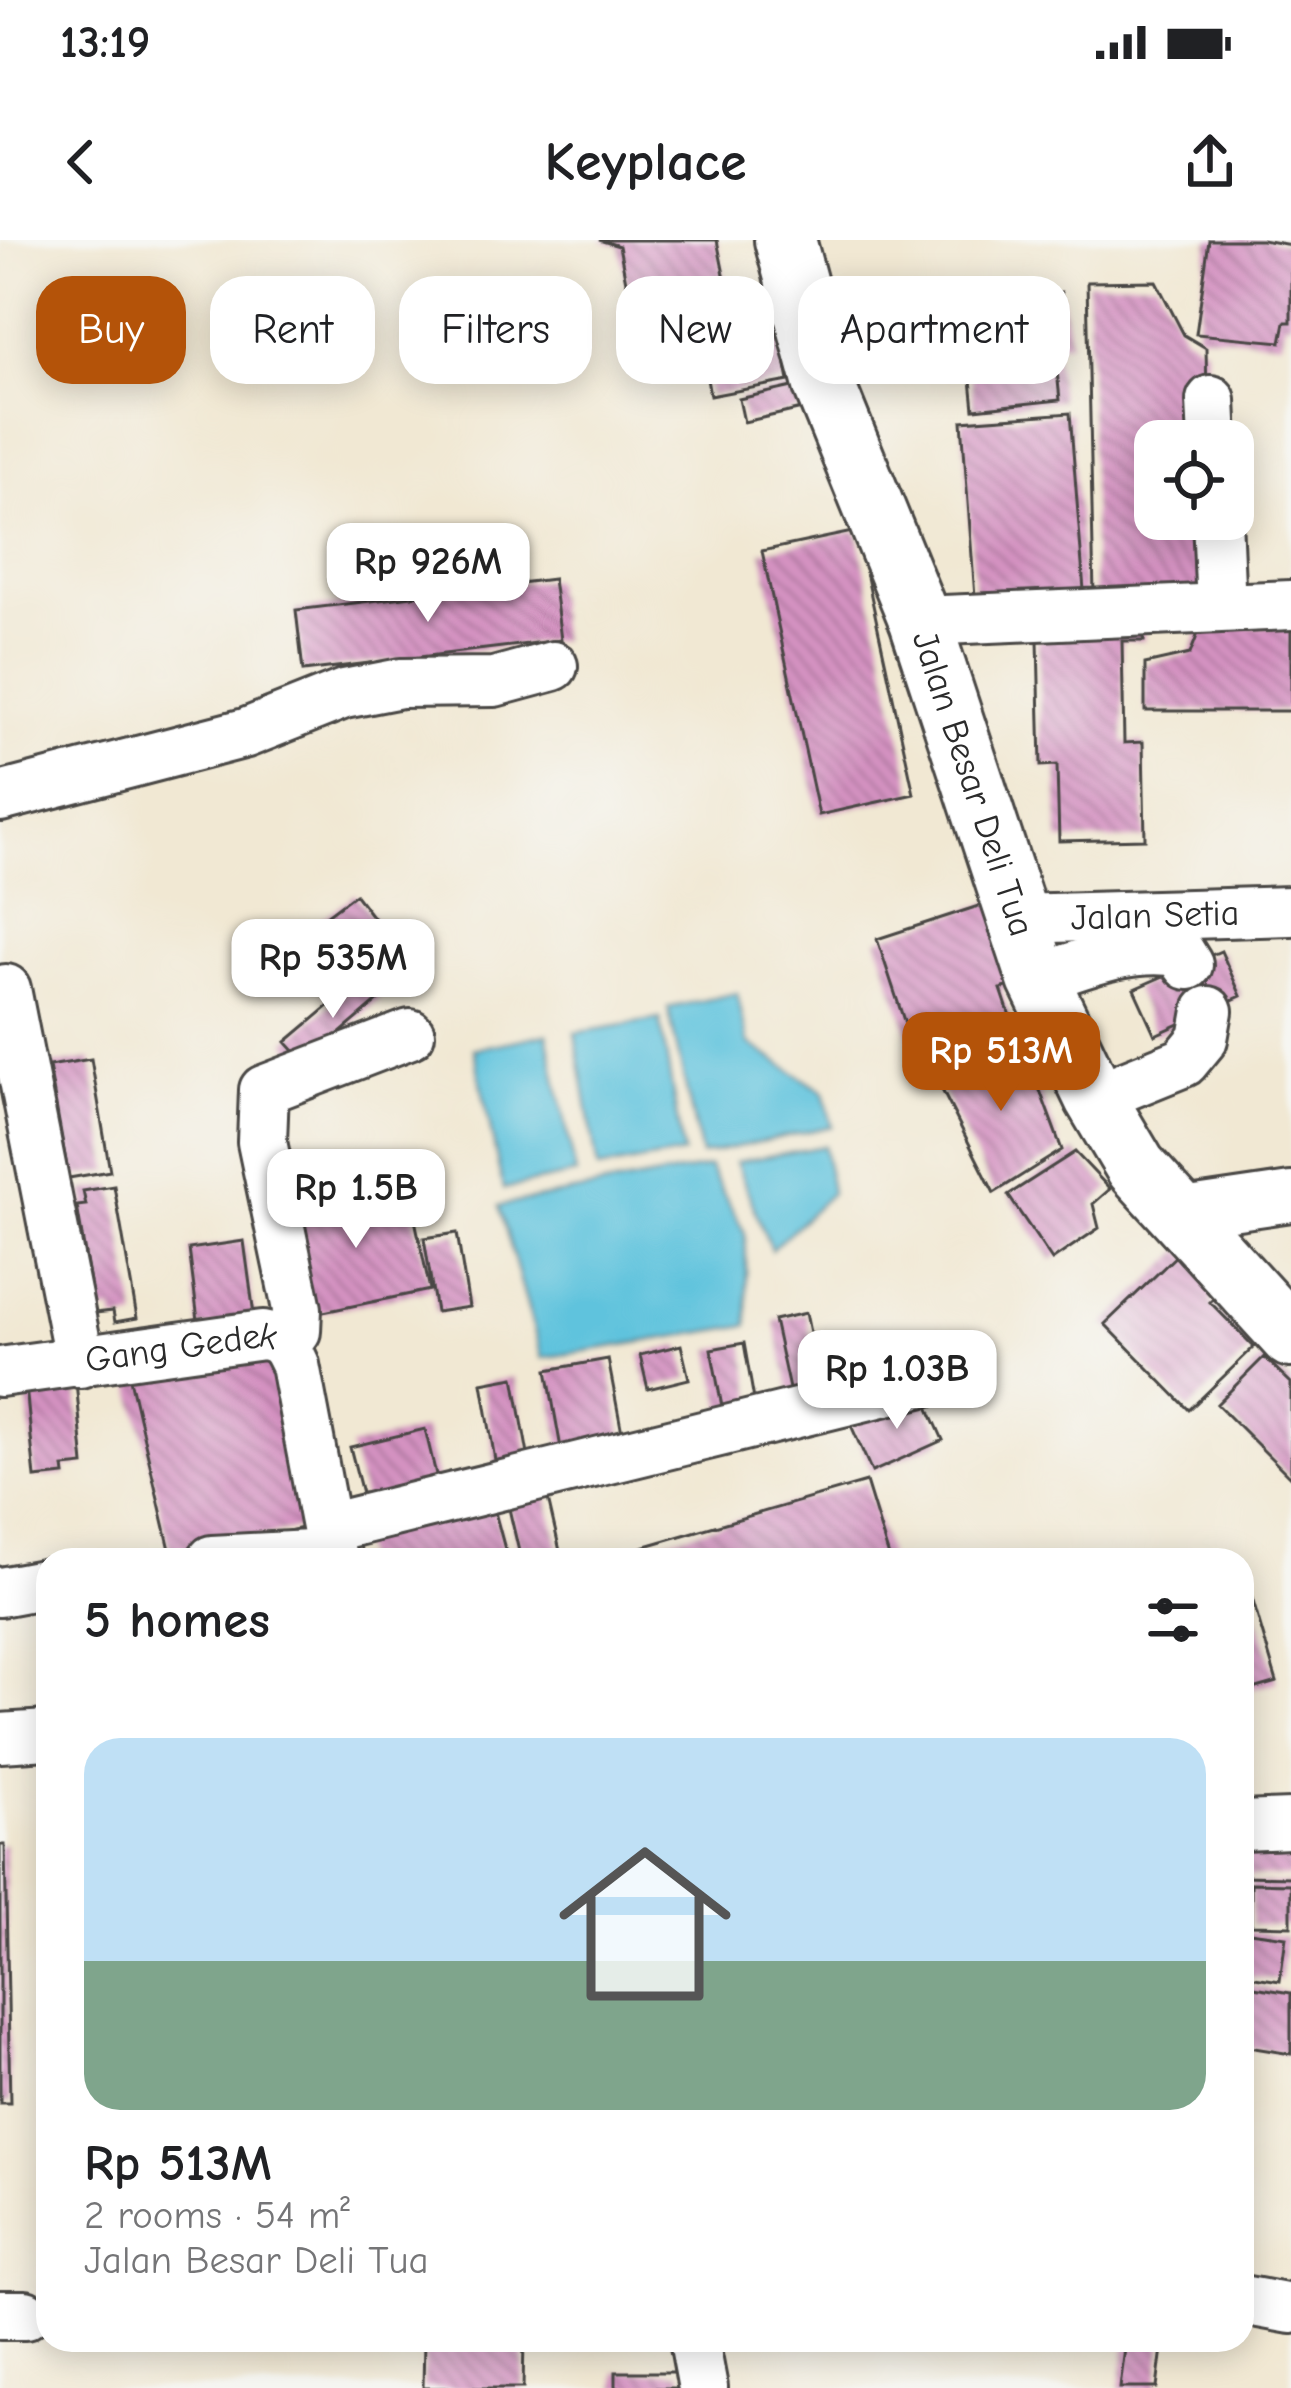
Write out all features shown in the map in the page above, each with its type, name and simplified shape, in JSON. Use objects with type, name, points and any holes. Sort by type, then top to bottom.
[{"type":"main road","name":"Jalan Besar Deli Tua","points":[[785,240],[824,385],[920,620],[1038,979],[1095,1098],[1136,1167],[1291,1337]]},
{"type":"street","points":[[1218,540],[1221,607]]},
{"type":"street","points":[[920,620],[1291,605]]},
{"type":"street","points":[[0,797],[246,733],[344,694],[401,683],[494,682],[553,666]]},
{"type":"street","name":"Jalan Setia","points":[[1018,920],[1291,911]]},
{"type":"street","points":[[1038,979],[1116,953],[1152,948],[1180,952],[1188,965]]},
{"type":"street","points":[[6,988],[80,1363]]},
{"type":"street","points":[[1095,1098],[1184,1062],[1203,1039],[1208,1011]]},
{"type":"street","points":[[285,1344],[296,1331],[297,1310],[262,1142],[264,1090],[410,1034]]},
{"type":"street","points":[[1176,1214],[1291,1196]]},
{"type":"street","name":"Gang Gedek","points":[[0,1372],[263,1335],[285,1344],[295,1365],[330,1547]]},
{"type":"street","points":[[330,1547],[927,1382]]},
{"type":"street","points":[[0,1592],[36,1585]]},
{"type":"street","points":[[0,1738],[36,1736]]},
{"type":"street","points":[[1254,1826],[1291,1825]]},
{"type":"street","points":[[1254,2302],[1291,2309]]},
{"type":"street","points":[[696,2352],[703,2388]]},
{"type":"water","points":[[737,993],[748,1043],[824,1092],[832,1126],[701,1155],[668,1008]]},
{"type":"water","points":[[660,1019],[683,1154],[598,1169],[575,1033]]},
{"type":"water","points":[[547,1034],[576,1174],[503,1189],[474,1049]]},
{"type":"water","points":[[824,1146],[831,1193],[771,1250],[736,1162]]},
{"type":"water","points":[[709,1167],[745,1233],[748,1325],[542,1358],[499,1206]]},
{"type":"building","points":[[599,240],[717,240],[724,276],[625,276],[619,246]]},
{"type":"building","points":[[1209,240],[1291,245],[1291,322],[1285,322],[1281,342],[1196,334]]},
{"type":"building","points":[[1156,281],[1184,335],[1206,348],[1208,420],[1134,420],[1134,540],[1211,540],[1212,593],[1094,596],[1087,282]]},
{"type":"building","points":[[778,324],[789,381],[774,384],[774,325]]},
{"type":"building","points":[[708,384],[773,384],[710,396]]},
{"type":"building","points":[[806,384],[811,407],[744,422],[739,399]]},
{"type":"building","points":[[971,384],[1058,384],[1060,400],[974,409]]},
{"type":"building","points":[[1070,413],[1085,603],[976,611],[962,421]]},
{"type":"building","points":[[857,531],[914,794],[819,815],[762,551]]},
{"type":"building","points":[[553,579],[561,640],[303,671],[296,610]]},
{"type":"building","points":[[1144,620],[1144,641],[1122,641],[1124,743],[1143,742],[1145,839],[1059,841],[1057,765],[1041,766],[1038,640]]},
{"type":"building","points":[[1201,626],[1291,626],[1291,711],[1145,711],[1145,664],[1190,654]]},
{"type":"building","points":[[355,894],[395,946],[354,977],[314,925]]},
{"type":"building","points":[[997,900],[1023,981],[1001,989],[1018,1040],[921,1072],[877,939]]},
{"type":"building","points":[[1221,951],[1241,996],[1155,1035],[1134,989]]},
{"type":"building","points":[[362,978],[380,999],[305,1063],[286,1042]]},
{"type":"building","points":[[1022,1042],[1062,1150],[994,1193],[934,1074]]},
{"type":"building","points":[[91,1059],[110,1171],[69,1178],[49,1066]]},
{"type":"building","points":[[1075,1152],[1110,1189],[1093,1204],[1099,1228],[1052,1260],[1008,1195]]},
{"type":"building","points":[[114,1186],[137,1318],[115,1322],[113,1311],[95,1313],[77,1206],[86,1205],[83,1191]]},
{"type":"building","points":[[408,1187],[430,1290],[304,1316],[283,1212]]},
{"type":"building","points":[[457,1233],[469,1307],[436,1312],[424,1238]]},
{"type":"building","points":[[244,1241],[255,1322],[199,1328],[189,1249]]},
{"type":"building","points":[[1182,1250],[1222,1290],[1210,1302],[1254,1347],[1189,1410],[1105,1324]]},
{"type":"building","points":[[806,1313],[822,1391],[791,1398],[774,1320]]},
{"type":"building","points":[[267,1343],[310,1526],[215,1548],[170,1548],[129,1375]]},
{"type":"building","points":[[744,1343],[756,1411],[724,1417],[711,1349]]},
{"type":"building","points":[[681,1345],[689,1379],[648,1389],[640,1355]]},
{"type":"building","points":[[1264,1357],[1291,1383],[1291,1478],[1217,1404]]},
{"type":"building","points":[[608,1359],[626,1454],[564,1465],[547,1370]]},
{"type":"building","points":[[75,1371],[84,1465],[64,1467],[65,1475],[35,1478],[25,1376]]},
{"type":"building","points":[[514,1377],[529,1460],[496,1466],[482,1383]]},
{"type":"building","points":[[921,1391],[943,1440],[872,1472],[850,1423]]},
{"type":"building","points":[[425,1429],[438,1483],[364,1501],[350,1447]]},
{"type":"building","points":[[866,1482],[886,1548],[639,1548]]},
{"type":"building","points":[[546,1490],[559,1548],[518,1548],[507,1500]]},
{"type":"building","points":[[492,1501],[505,1548],[361,1548],[358,1539]]},
{"type":"building","points":[[1254,1605],[1277,1682],[1254,1689]]},
{"type":"building","points":[[1254,1827],[1291,1828],[1291,1877],[1254,1876]]},
{"type":"building","points":[[0,1845],[5,1845],[10,2103],[0,2103]]},
{"type":"building","points":[[1254,1883],[1291,1884],[1291,1926],[1254,1925]]},
{"type":"building","points":[[1254,1933],[1286,1937],[1280,1981],[1254,1977]]},
{"type":"building","points":[[1254,1987],[1291,1993],[1291,2054],[1254,2048]]},
{"type":"building","points":[[424,2352],[524,2352],[523,2388],[423,2388]]},
{"type":"building","points":[[1124,2352],[1162,2352],[1157,2388],[1120,2388]]},
{"type":"building","points":[[616,2372],[682,2372],[682,2388],[616,2388]]}]
